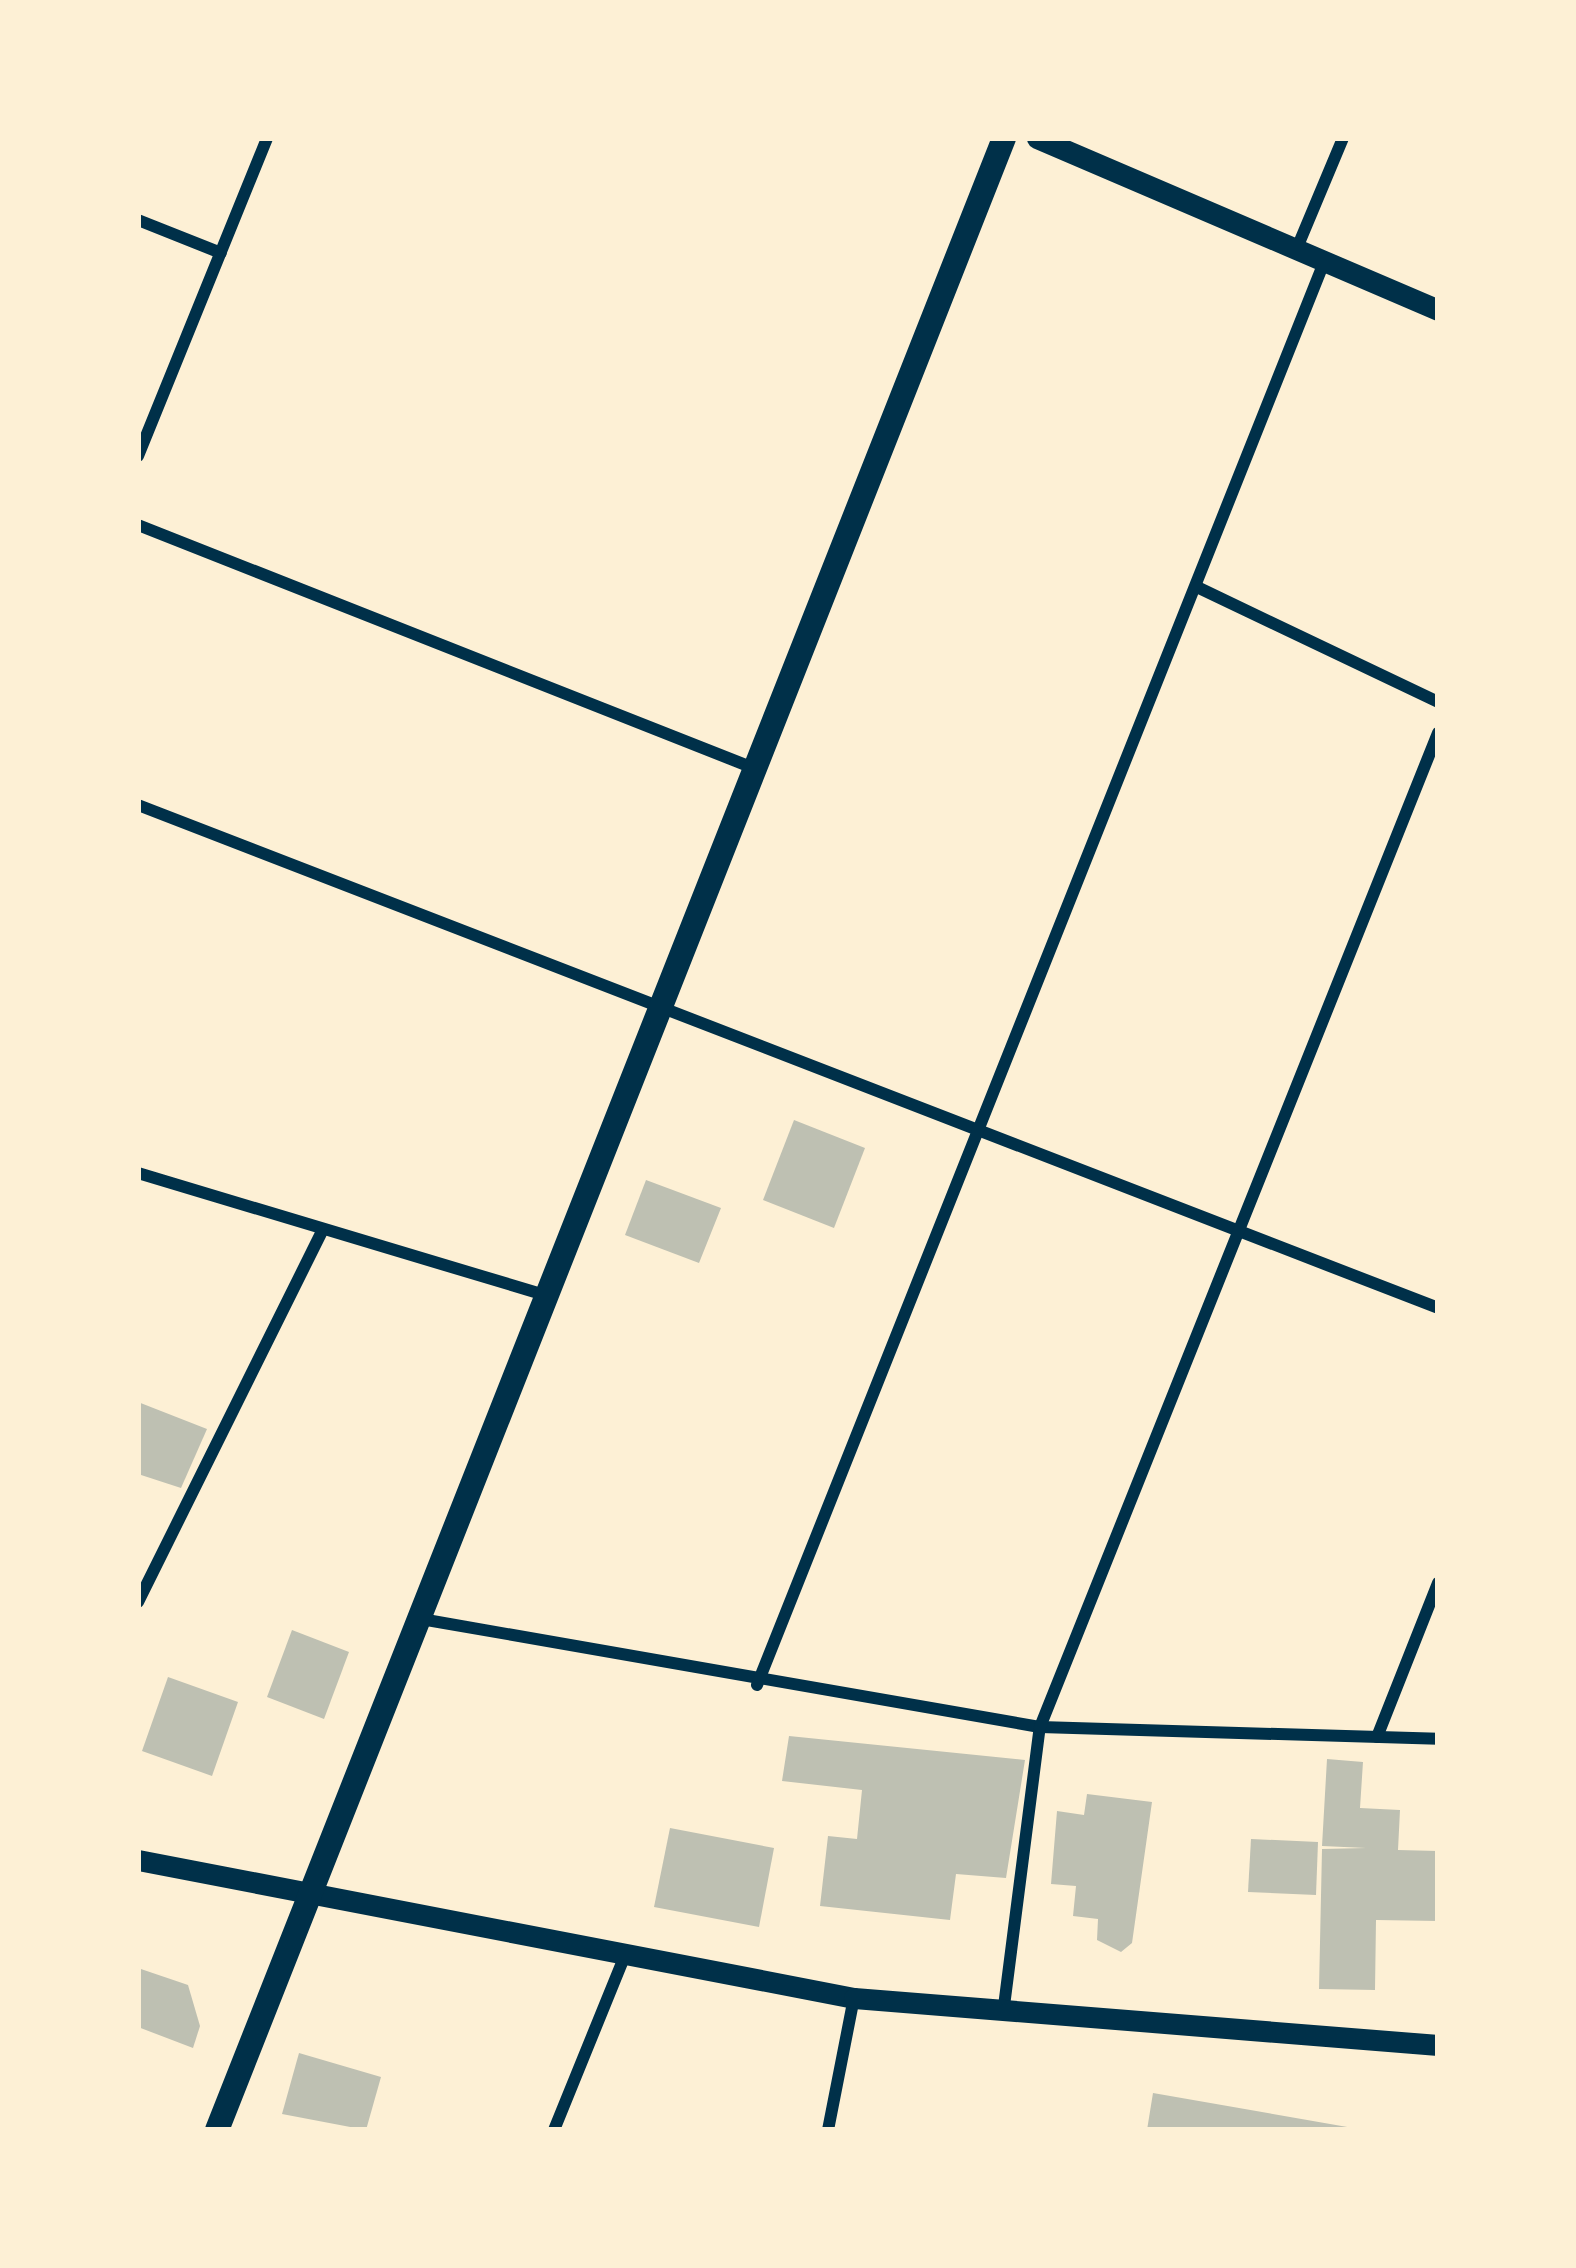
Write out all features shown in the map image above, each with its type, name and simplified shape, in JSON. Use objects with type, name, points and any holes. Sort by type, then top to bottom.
[{"type":"main road","points":[[217,2130],[421,1619],[542,1294],[661,1011],[1004,138]]},
{"type":"street","points":[[138,456],[267,138]]},
{"type":"street","points":[[1037,138],[1438,310]]},
{"type":"street","points":[[1297,248],[1343,138]]},
{"type":"street","points":[[138,220],[221,253]]},
{"type":"street","points":[[757,1685],[1325,260]]},
{"type":"street","points":[[138,525],[756,770]]},
{"type":"street","points":[[1197,587],[1438,702]]},
{"type":"street","points":[[1003,2015],[1040,1727],[1438,734]]},
{"type":"street","points":[[138,806],[1438,1308]]},
{"type":"street","points":[[138,1173],[542,1294]]},
{"type":"street","points":[[138,1602],[323,1230]]},
{"type":"street","points":[[1377,1737],[1438,1583]]},
{"type":"street","points":[[421,1619],[757,1685],[1040,1727],[1438,1739]]},
{"type":"street","points":[[138,1860],[311,1899],[854,1998],[1003,2015],[1438,2045]]},
{"type":"street","points":[[554,2130],[624,1958]]},
{"type":"street","points":[[827,2130],[854,1998]]},
{"type":"building","points":[[794,1120],[865,1148],[834,1228],[763,1200]]},
{"type":"building","points":[[646,1180],[721,1208],[699,1263],[625,1235]]},
{"type":"building","points":[[138,1402],[207,1429],[181,1488],[138,1474]]},
{"type":"building","points":[[292,1630],[349,1652],[324,1719],[267,1697]]},
{"type":"building","points":[[168,1677],[238,1702],[212,1776],[142,1751]]},
{"type":"building","points":[[789,1736],[1025,1760],[1006,1878],[956,1874],[950,1920],[820,1906],[828,1836],[857,1839],[862,1790],[782,1781]]},
{"type":"building","points":[[1327,1759],[1363,1762],[1360,1808],[1400,1810],[1398,1850],[1438,1851],[1438,1921],[1376,1920],[1375,1990],[1319,1989],[1322,1849],[1366,1848],[1322,1846]]},
{"type":"building","points":[[1087,1794],[1152,1802],[1132,1943],[1121,1952],[1097,1940],[1098,1919],[1073,1916],[1076,1886],[1051,1884],[1057,1811],[1084,1815]]},
{"type":"building","points":[[670,1828],[774,1848],[759,1927],[654,1907]]},
{"type":"building","points":[[1251,1839],[1318,1842],[1316,1895],[1248,1892]]},
{"type":"building","points":[[138,1968],[188,1985],[200,2026],[193,2048],[138,2027]]},
{"type":"building","points":[[299,2053],[381,2077],[366,2130],[282,2114]]},
{"type":"building","points":[[1153,2093],[1353,2128],[1353,2130],[1147,2130]]}]
